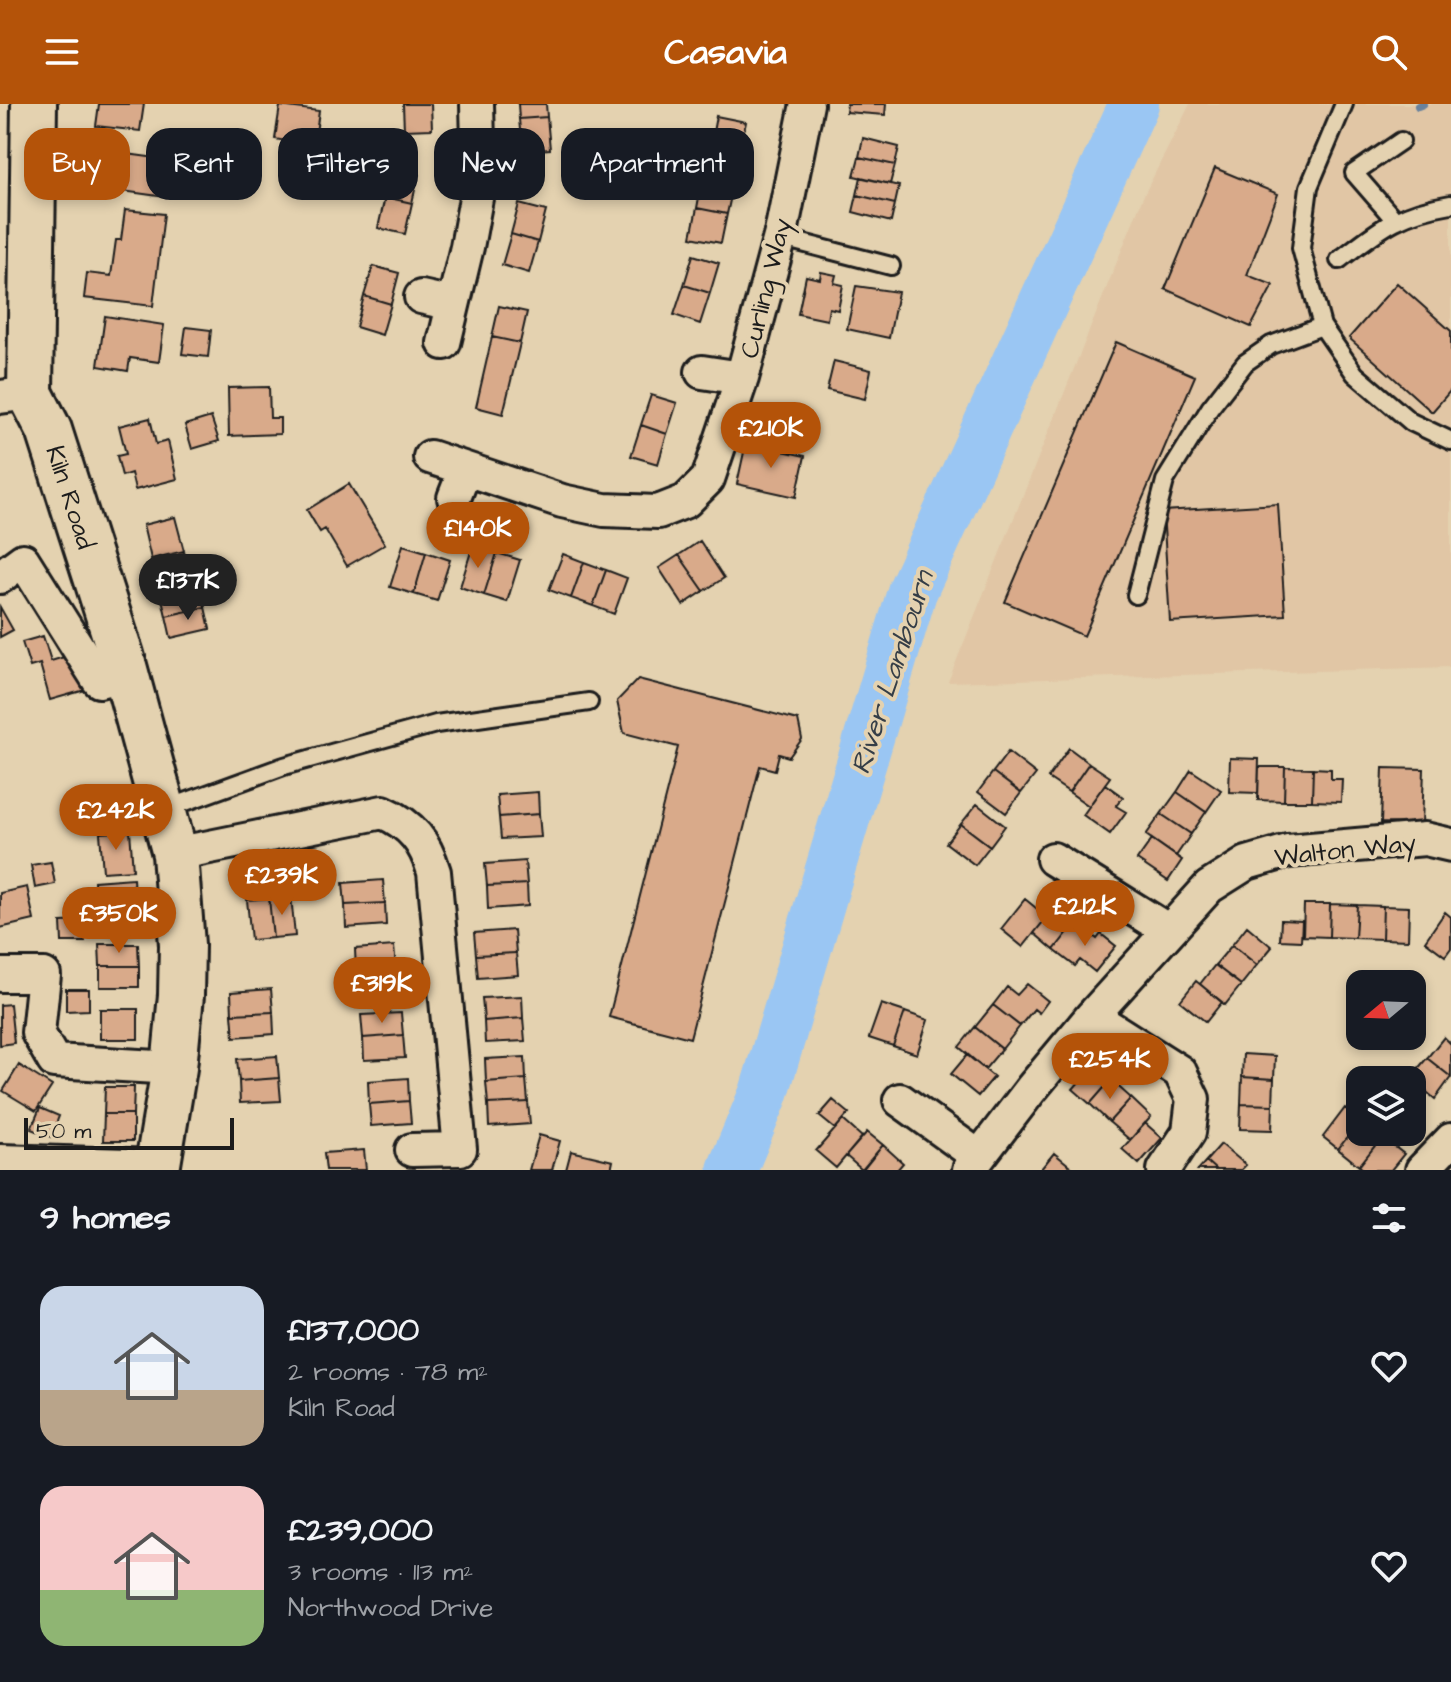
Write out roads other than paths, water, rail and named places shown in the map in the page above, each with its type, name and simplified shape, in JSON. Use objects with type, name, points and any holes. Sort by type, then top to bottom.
[{"type":"street","name":"Kiln Road","points":[[34,104],[15,395],[49,430],[126,674],[175,854],[182,945],[181,995],[174,1068],[157,1168]]},
{"type":"street","points":[[444,343],[479,182],[477,104]]},
{"type":"street","name":"Curling Way","points":[[430,457],[460,484],[604,510],[658,512],[686,501],[708,479],[742,378],[779,237],[807,104]]},
{"type":"street","points":[[421,297],[453,304]]},
{"type":"street","name":"Curling Way","points":[[702,372],[742,378]]},
{"type":"street","points":[[0,577],[23,560],[99,681],[126,674]]},
{"type":"street","points":[[175,854],[383,812],[410,826],[421,839],[434,872],[460,1149],[412,1150]]},
{"type":"street","name":"Walton Way","points":[[900,1100],[974,1164],[1092,1016],[1209,887],[1247,863],[1288,851],[1425,839],[1451,845]]},
{"type":"street","points":[[1053,859],[1169,931]]},
{"type":"street","points":[[0,975],[44,975],[38,1033],[54,1061],[174,1068]]},
{"type":"street","points":[[1092,1016],[1180,1072],[1187,1086],[1193,1099],[1189,1132],[1164,1170]]},
{"type":"street","points":[[1422,1170],[1451,1140]]},
{"type":"street","points":[[0,1161],[157,1168]]},
{"type":"lane","points":[[1344,104],[1309,187],[1301,248],[1322,326],[1355,374],[1411,422],[1451,441]]},
{"type":"lane","points":[[1394,219],[1354,173],[1401,141]]},
{"type":"lane","points":[[1339,260],[1394,219],[1425,208],[1451,204]]},
{"type":"lane","points":[[779,237],[891,266]]},
{"type":"lane","points":[[1136,595],[1165,481],[1210,408],[1245,363],[1271,345],[1322,326]]},
{"type":"lane","points":[[165,810],[284,766],[436,724],[589,702]]},
{"type":"waterway","name":"River Lambourn","points":[[732,1170],[764,1093],[912,592],[1134,104]]},
{"type":"waterway","points":[[1418,106],[1423,104]]}]
